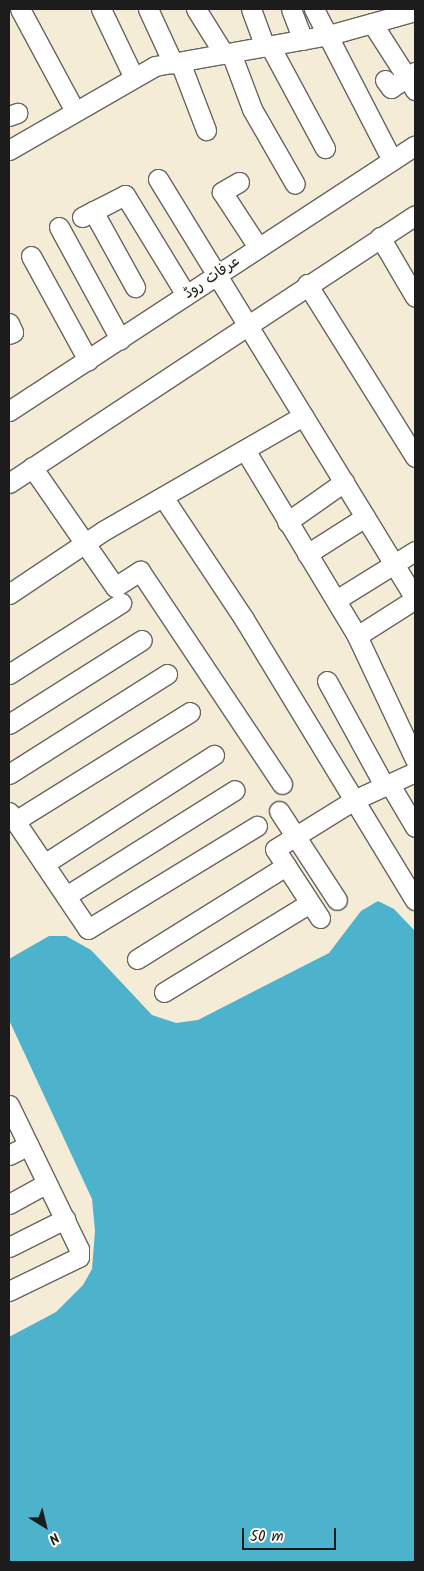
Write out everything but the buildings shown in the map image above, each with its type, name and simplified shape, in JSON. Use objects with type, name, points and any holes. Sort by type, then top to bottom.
[{"type":"street","points":[[20,9],[74,111]]},
{"type":"street","points":[[102,9],[134,78]]},
{"type":"street","points":[[148,9],[176,63],[206,130]]},
{"type":"street","points":[[196,9],[227,53],[252,109],[295,184]]},
{"type":"street","points":[[251,9],[268,46],[325,148]]},
{"type":"street","points":[[291,9],[302,40]]},
{"type":"street","points":[[314,9],[325,36],[392,160]]},
{"type":"street","points":[[9,150],[134,78],[176,63],[325,36],[376,18],[415,11]]},
{"type":"street","points":[[376,18],[413,80],[391,88],[385,80]]},
{"type":"street","name":"عرفات روڈ","points":[[9,411],[415,145]]},
{"type":"street","points":[[158,180],[218,274],[415,598],[357,636]]},
{"type":"street","points":[[238,182],[222,192],[258,248]]},
{"type":"street","points":[[135,287],[88,214],[125,195],[186,295]]},
{"type":"street","points":[[9,483],[307,284],[415,215]]},
{"type":"street","points":[[59,226],[120,339]]},
{"type":"street","points":[[380,237],[412,284]]},
{"type":"street","points":[[31,256],[88,360]]},
{"type":"street","points":[[307,284],[415,456]]},
{"type":"street","points":[[9,323],[14,332],[9,334]]},
{"type":"street","points":[[9,594],[86,543],[303,416]]},
{"type":"street","points":[[245,450],[357,636],[415,758]]},
{"type":"street","points":[[32,467],[115,587],[140,571],[282,784]]},
{"type":"street","points":[[287,522],[344,482]]},
{"type":"street","points":[[163,497],[415,900]]},
{"type":"street","points":[[307,554],[365,517]]},
{"type":"street","points":[[336,600],[415,551]]},
{"type":"street","points":[[9,674],[120,603]]},
{"type":"street","points":[[9,724],[142,640]]},
{"type":"street","points":[[9,774],[167,674]]},
{"type":"street","points":[[327,682],[387,784],[415,827]]},
{"type":"street","points":[[190,712],[12,817],[88,929],[257,826]]},
{"type":"street","points":[[44,864],[214,755]]},
{"type":"street","points":[[164,992],[315,910],[275,849],[354,800],[415,772]]},
{"type":"street","points":[[66,896],[235,790]]},
{"type":"street","points":[[279,811],[338,900]]},
{"type":"street","points":[[137,959],[286,866]]},
{"type":"street","points":[[9,1108],[65,1219],[78,1257],[9,1291]]},
{"type":"street","points":[[9,1155],[28,1145]]},
{"type":"street","points":[[9,1204],[47,1184]]},
{"type":"street","points":[[9,1247],[65,1219]]},
{"type":"water","points":[[378,901],[394,909],[415,931],[415,1562],[9,1562],[9,1337],[56,1312],[83,1285],[92,1269],[95,1231],[92,1199],[9,1020],[9,959],[49,936],[66,936],[91,950],[152,1015],[176,1023],[198,1020],[329,953],[361,911]]}]
